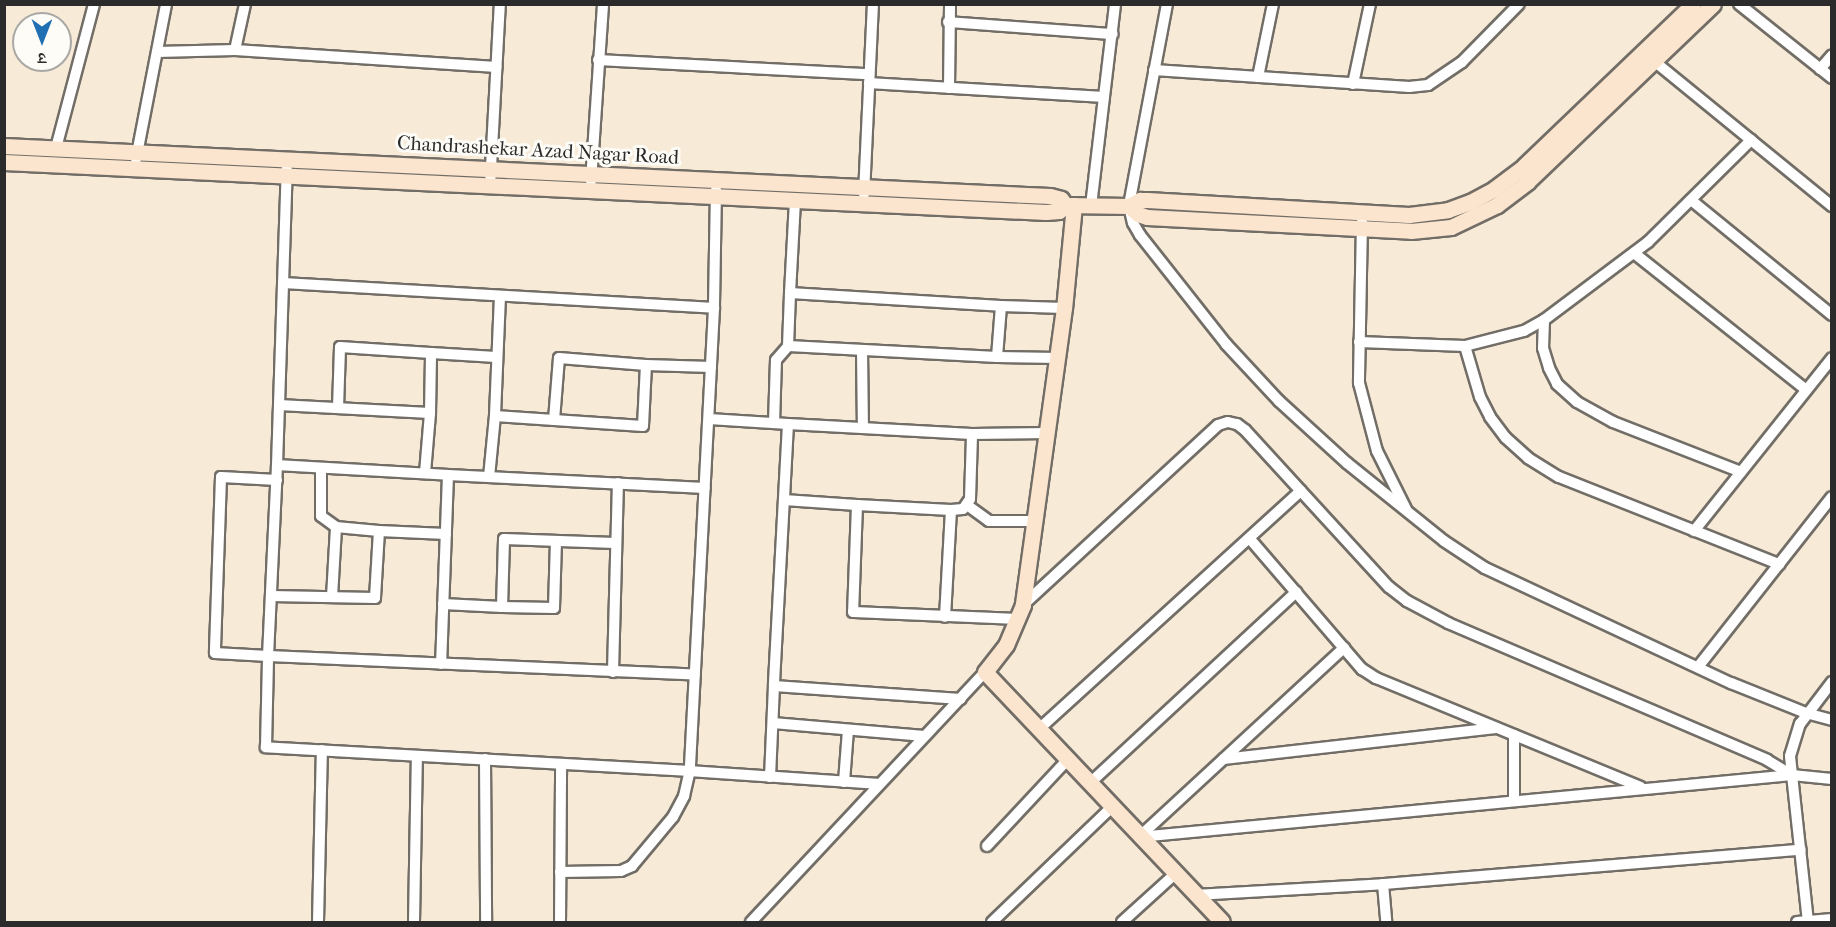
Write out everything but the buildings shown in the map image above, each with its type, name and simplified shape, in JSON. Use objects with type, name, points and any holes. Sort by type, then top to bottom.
[{"type":"street","points":[[56,148],[94,4]]},
{"type":"street","points":[[135,168],[166,4]]},
{"type":"street","points":[[235,50],[245,4]]},
{"type":"street","points":[[490,186],[500,4]]},
{"type":"street","points":[[591,190],[603,4]]},
{"type":"street","points":[[864,204],[873,4]]},
{"type":"street","points":[[949,88],[950,4]]},
{"type":"street","points":[[1091,206],[1115,4]]},
{"type":"street","points":[[1167,4],[1129,206],[1133,223],[1140,235],[1226,344],[1279,401],[1347,463],[1410,515],[1485,568],[1698,667],[1806,713],[1832,720]]},
{"type":"street","points":[[1258,77],[1273,4]]},
{"type":"street","points":[[1353,84],[1370,4]]},
{"type":"street","points":[[1154,70],[1353,84],[1409,87],[1428,85],[1462,62],[1520,4]]},
{"type":"street","points":[[1129,206],[1140,200],[1148,200],[1409,215],[1448,210],[1470,202],[1494,189],[1524,166],[1693,4]]},
{"type":"street","points":[[1129,206],[1138,214],[1147,217],[1412,231],[1451,227],[1481,214],[1527,182],[1713,4]]},
{"type":"street","points":[[1739,4],[1832,78]]},
{"type":"street","points":[[948,22],[1113,34]]},
{"type":"street","points":[[157,52],[235,50],[496,67]]},
{"type":"street","points":[[1820,69],[1832,55]]},
{"type":"street","points":[[598,60],[1104,98]]},
{"type":"street","points":[[1654,61],[1832,206]]},
{"type":"street","points":[[1359,342],[1465,346],[1524,331],[1544,320],[1634,253],[1751,140]]},
{"type":"street","name":"Chandrashekar Azad Nagar Road","points":[[4,146],[1050,196],[1070,205],[1129,206]]},
{"type":"street","points":[[288,159],[266,747],[879,784]]},
{"type":"street","name":"Chandrashekar Azad Nagar Road","points":[[4,162],[1046,212],[1059,211],[1070,205]]},
{"type":"street","points":[[560,872],[621,872],[632,866],[674,817],[684,796],[690,771],[714,308],[716,180]]},
{"type":"street","points":[[774,423],[776,360],[788,346],[795,200]]},
{"type":"street","points":[[1691,200],[1832,315]]},
{"type":"street","points":[[751,922],[985,672],[1006,645],[1021,612],[1037,521],[1058,358],[1064,308],[1070,205]]},
{"type":"street","points":[[1362,212],[1359,383],[1367,420],[1390,480],[1410,515]]},
{"type":"street","points":[[1634,253],[1806,390]]},
{"type":"street","points":[[283,283],[714,308]]},
{"type":"street","points":[[790,293],[1064,308]]},
{"type":"street","points":[[489,477],[495,416],[500,296]]},
{"type":"street","points":[[998,357],[1002,306]]},
{"type":"street","points":[[1544,320],[1543,348],[1549,368],[1557,384],[1577,402],[1613,422],[1741,472]]},
{"type":"street","points":[[788,346],[1058,358]]},
{"type":"street","points":[[1465,346],[1480,397],[1490,417],[1506,438],[1528,458],[1559,477],[1779,564]]},
{"type":"street","points":[[338,408],[340,347],[496,357]]},
{"type":"street","points":[[862,350],[863,428]]},
{"type":"street","points":[[425,473],[431,353]]},
{"type":"street","points":[[554,420],[559,358],[646,365],[711,367]]},
{"type":"street","points":[[1694,531],[1832,358]]},
{"type":"street","points":[[495,416],[643,426],[646,365]]},
{"type":"street","points":[[279,405],[429,413]]},
{"type":"street","points":[[709,419],[972,434],[1048,433]]},
{"type":"street","points":[[857,506],[853,612],[945,617],[1021,612],[1218,426],[1228,422],[1245,430],[1389,587],[1423,611],[1767,760],[1792,775]]},
{"type":"street","points":[[770,777],[788,424]]},
{"type":"street","points":[[784,500],[857,506],[963,509],[967,505],[972,434]]},
{"type":"street","points":[[277,465],[705,488]]},
{"type":"street","points":[[321,468],[321,516],[336,527],[446,534]]},
{"type":"street","points":[[441,664],[448,475]]},
{"type":"street","points":[[277,480],[221,477],[215,653],[695,675]]},
{"type":"street","points":[[613,672],[618,483]]},
{"type":"street","points":[[1040,729],[1301,491]]},
{"type":"street","points":[[1698,667],[1832,497]]},
{"type":"street","points":[[967,505],[989,521],[1037,521]]},
{"type":"street","points":[[945,617],[951,510]]},
{"type":"street","points":[[332,597],[336,527]]},
{"type":"street","points":[[271,596],[375,598],[379,531]]},
{"type":"street","points":[[502,607],[504,539],[615,543]]},
{"type":"street","points":[[1250,539],[1362,669],[1376,678],[1643,789]]},
{"type":"street","points":[[443,604],[554,608],[556,541]]},
{"type":"street","points":[[1090,783],[1296,592]]},
{"type":"street","points":[[1139,837],[1344,648]]},
{"type":"street","points":[[985,672],[1218,921]]},
{"type":"street","points":[[1832,682],[1806,713],[1792,743],[1792,775],[1801,850],[1804,922],[1832,919]]},
{"type":"street","points":[[774,686],[961,699]]},
{"type":"street","points":[[773,723],[924,736]]},
{"type":"street","points":[[1224,759],[1496,728]]},
{"type":"street","points":[[844,782],[848,730]]},
{"type":"street","points":[[1514,735],[1514,801]]},
{"type":"street","points":[[318,922],[321,750]]},
{"type":"street","points":[[414,922],[417,756]]},
{"type":"street","points":[[485,759],[486,922]]},
{"type":"street","points":[[987,846],[1068,759]]},
{"type":"street","points":[[560,922],[561,764]]},
{"type":"street","points":[[1139,837],[1792,775],[1832,779]]},
{"type":"street","points":[[992,922],[1112,807]]},
{"type":"street","points":[[1195,895],[1383,884],[1801,850]]},
{"type":"street","points":[[1122,922],[1175,874]]},
{"type":"street","points":[[1383,884],[1386,922]]}]
